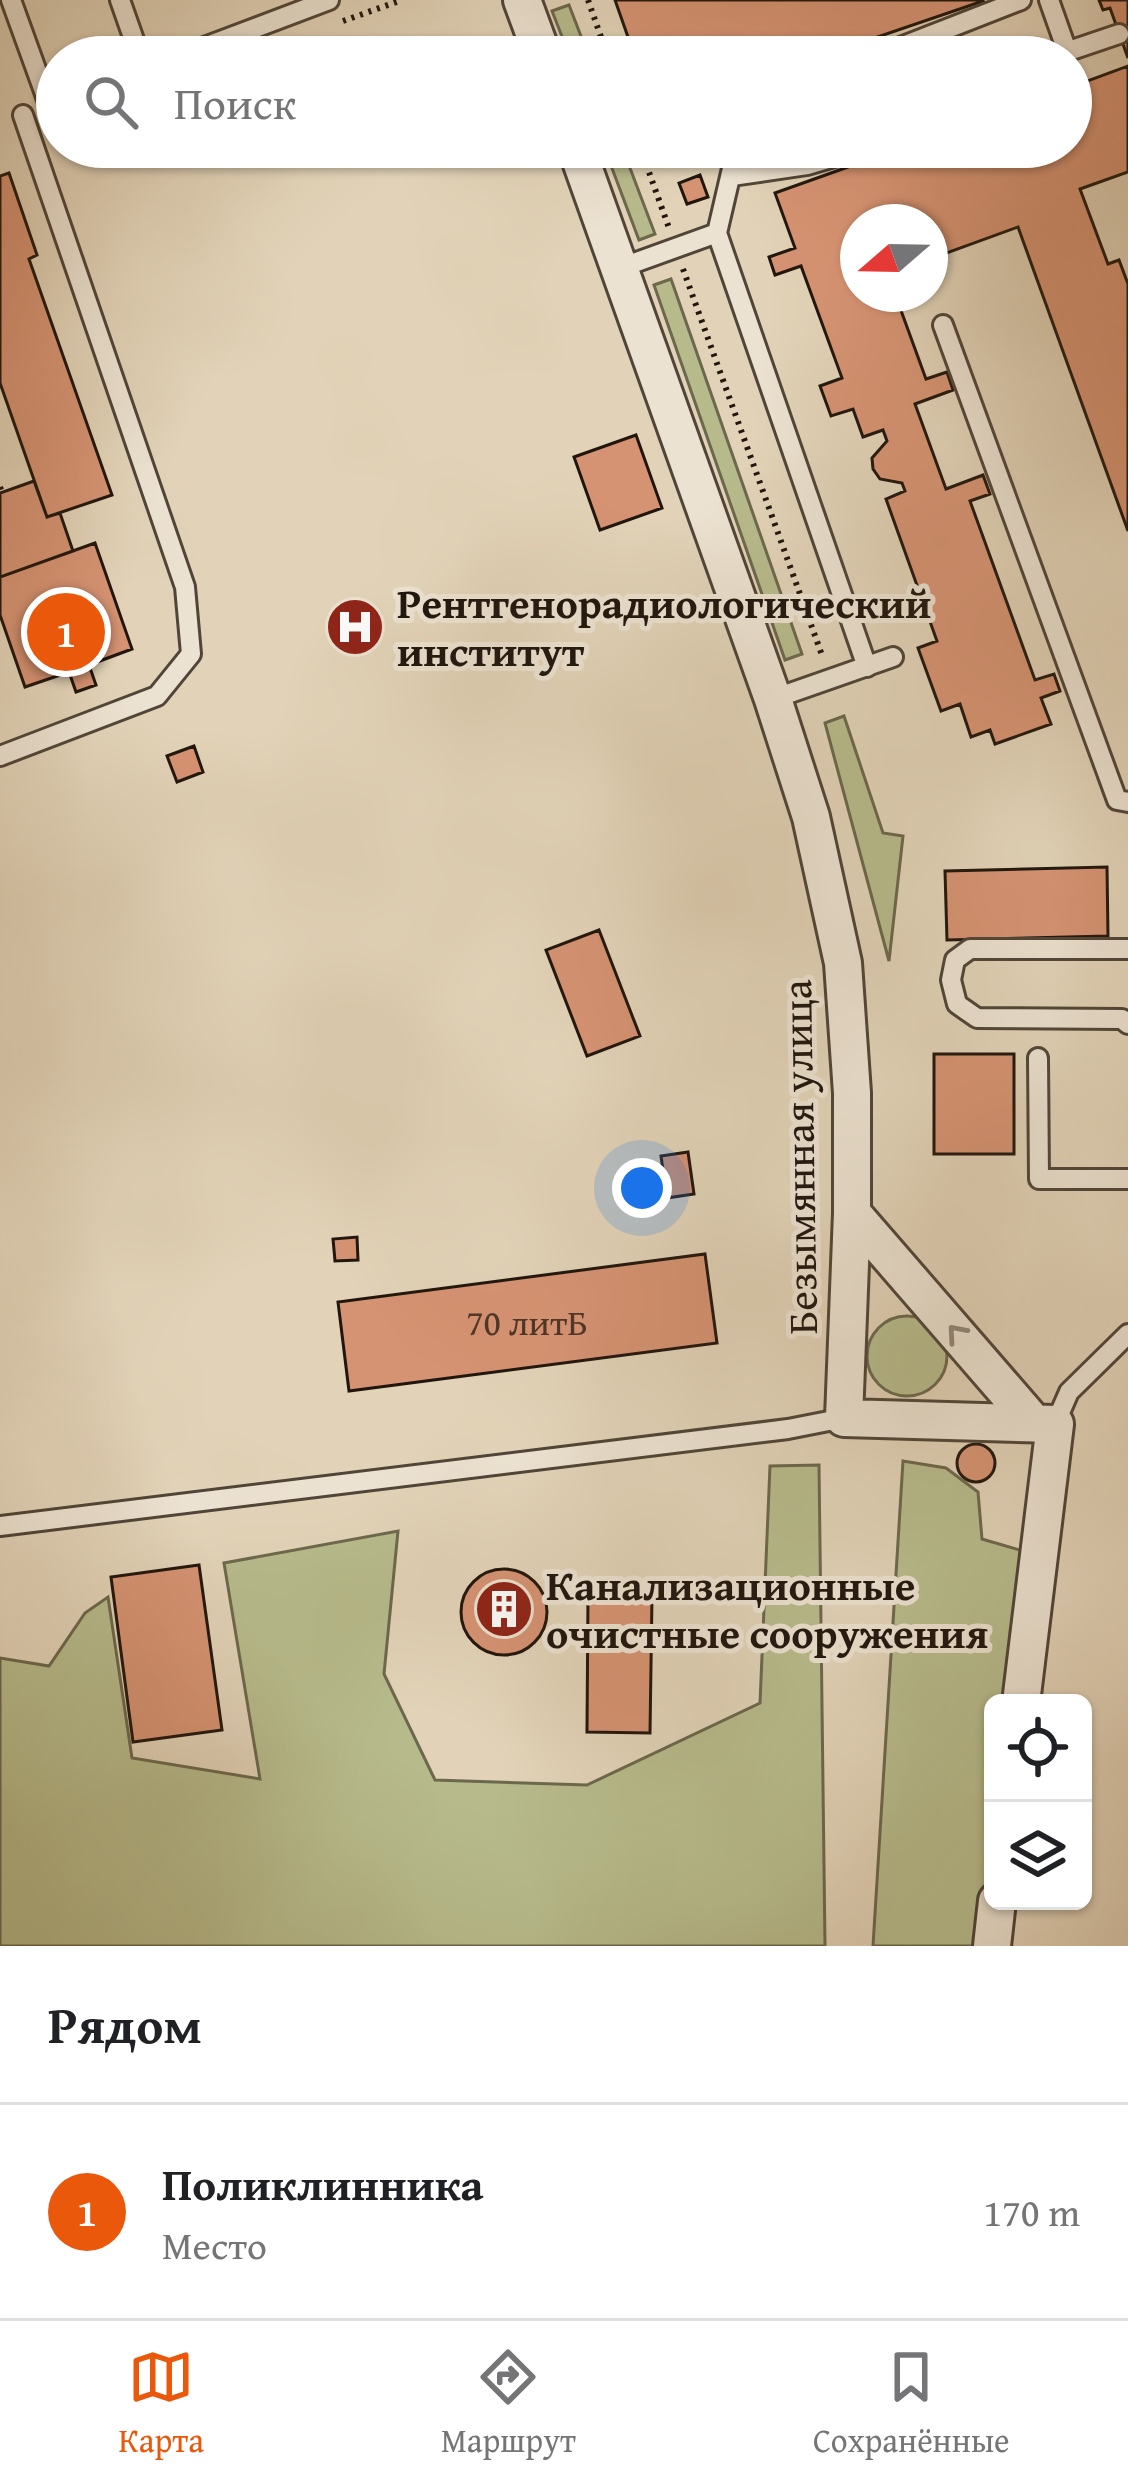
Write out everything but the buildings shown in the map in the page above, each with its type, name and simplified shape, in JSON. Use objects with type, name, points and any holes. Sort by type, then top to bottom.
[{"type":"street","points":[[522,0],[535,36]]},
{"type":"street","name":"Безымянная улица","points":[[584,168],[773,699],[811,817],[843,962],[852,1093],[844,1418]]},
{"type":"street","points":[[852,1213],[1044,1423],[1022,1694]]},
{"type":"street","points":[[844,1418],[1044,1423]]},
{"type":"street","points":[[992,1946],[996,1910]]},
{"type":"lane","points":[[11,0],[36,62]]},
{"type":"lane","points":[[120,0],[133,36]]},
{"type":"lane","points":[[234,36],[329,0]]},
{"type":"lane","points":[[929,36],[1021,0]]},
{"type":"lane","points":[[1048,0],[1055,36]]},
{"type":"lane","points":[[1092,43],[1119,34]]},
{"type":"lane","points":[[0,756],[157,696],[190,654],[185,586],[15,117],[36,110]]},
{"type":"lane","points":[[733,168],[717,233],[867,667]]},
{"type":"lane","points":[[732,176],[787,168]]},
{"type":"lane","points":[[620,268],[717,233]]},
{"type":"lane","points":[[943,325],[1117,800],[1128,802]]},
{"type":"lane","points":[[773,699],[893,657]]},
{"type":"lane","points":[[1128,949],[970,950],[955,960],[951,980],[956,1004],[977,1018],[1122,1019],[1128,1024]]},
{"type":"lane","points":[[1037,1058],[1039,1179],[1128,1179]]},
{"type":"lane","points":[[1044,1423],[1128,1334]]},
{"type":"lane","points":[[0,1526],[788,1429],[844,1418]]},
{"type":"path","points":[[588,0],[601,36]]},
{"type":"green space","points":[[569,5],[581,36],[562,36],[552,11]]},
{"type":"green space","points":[[612,168],[630,168],[655,234],[639,240]]},
{"type":"green space","points":[[671,279],[802,654],[785,660],[654,285]]},
{"type":"green space","points":[[844,716],[883,833],[903,836],[889,961],[825,723]]},
{"type":"green space","points":[[907,1316],[935,1328],[947,1356],[935,1384],[907,1396],[879,1384],[867,1356],[879,1328]]},
{"type":"green space","points":[[903,1461],[946,1468],[978,1492],[982,1539],[1040,1556],[1017,1694],[984,1694],[984,1898],[976,1946],[873,1946]]},
{"type":"green space","points":[[819,1465],[825,1946],[0,1946],[0,1658],[49,1666],[85,1613],[108,1597],[132,1758],[260,1779],[224,1563],[398,1531],[384,1674],[435,1780],[587,1785],[760,1703],[770,1466]]},
{"type":"place","name":"Рентгенорадиологический институт","points":[[355,627]]},
{"type":"place","name":"Поликлинника","points":[[66,632]]},
{"type":"place","name":"Канализационные очистные сооружения","points":[[504,1609]]}]
